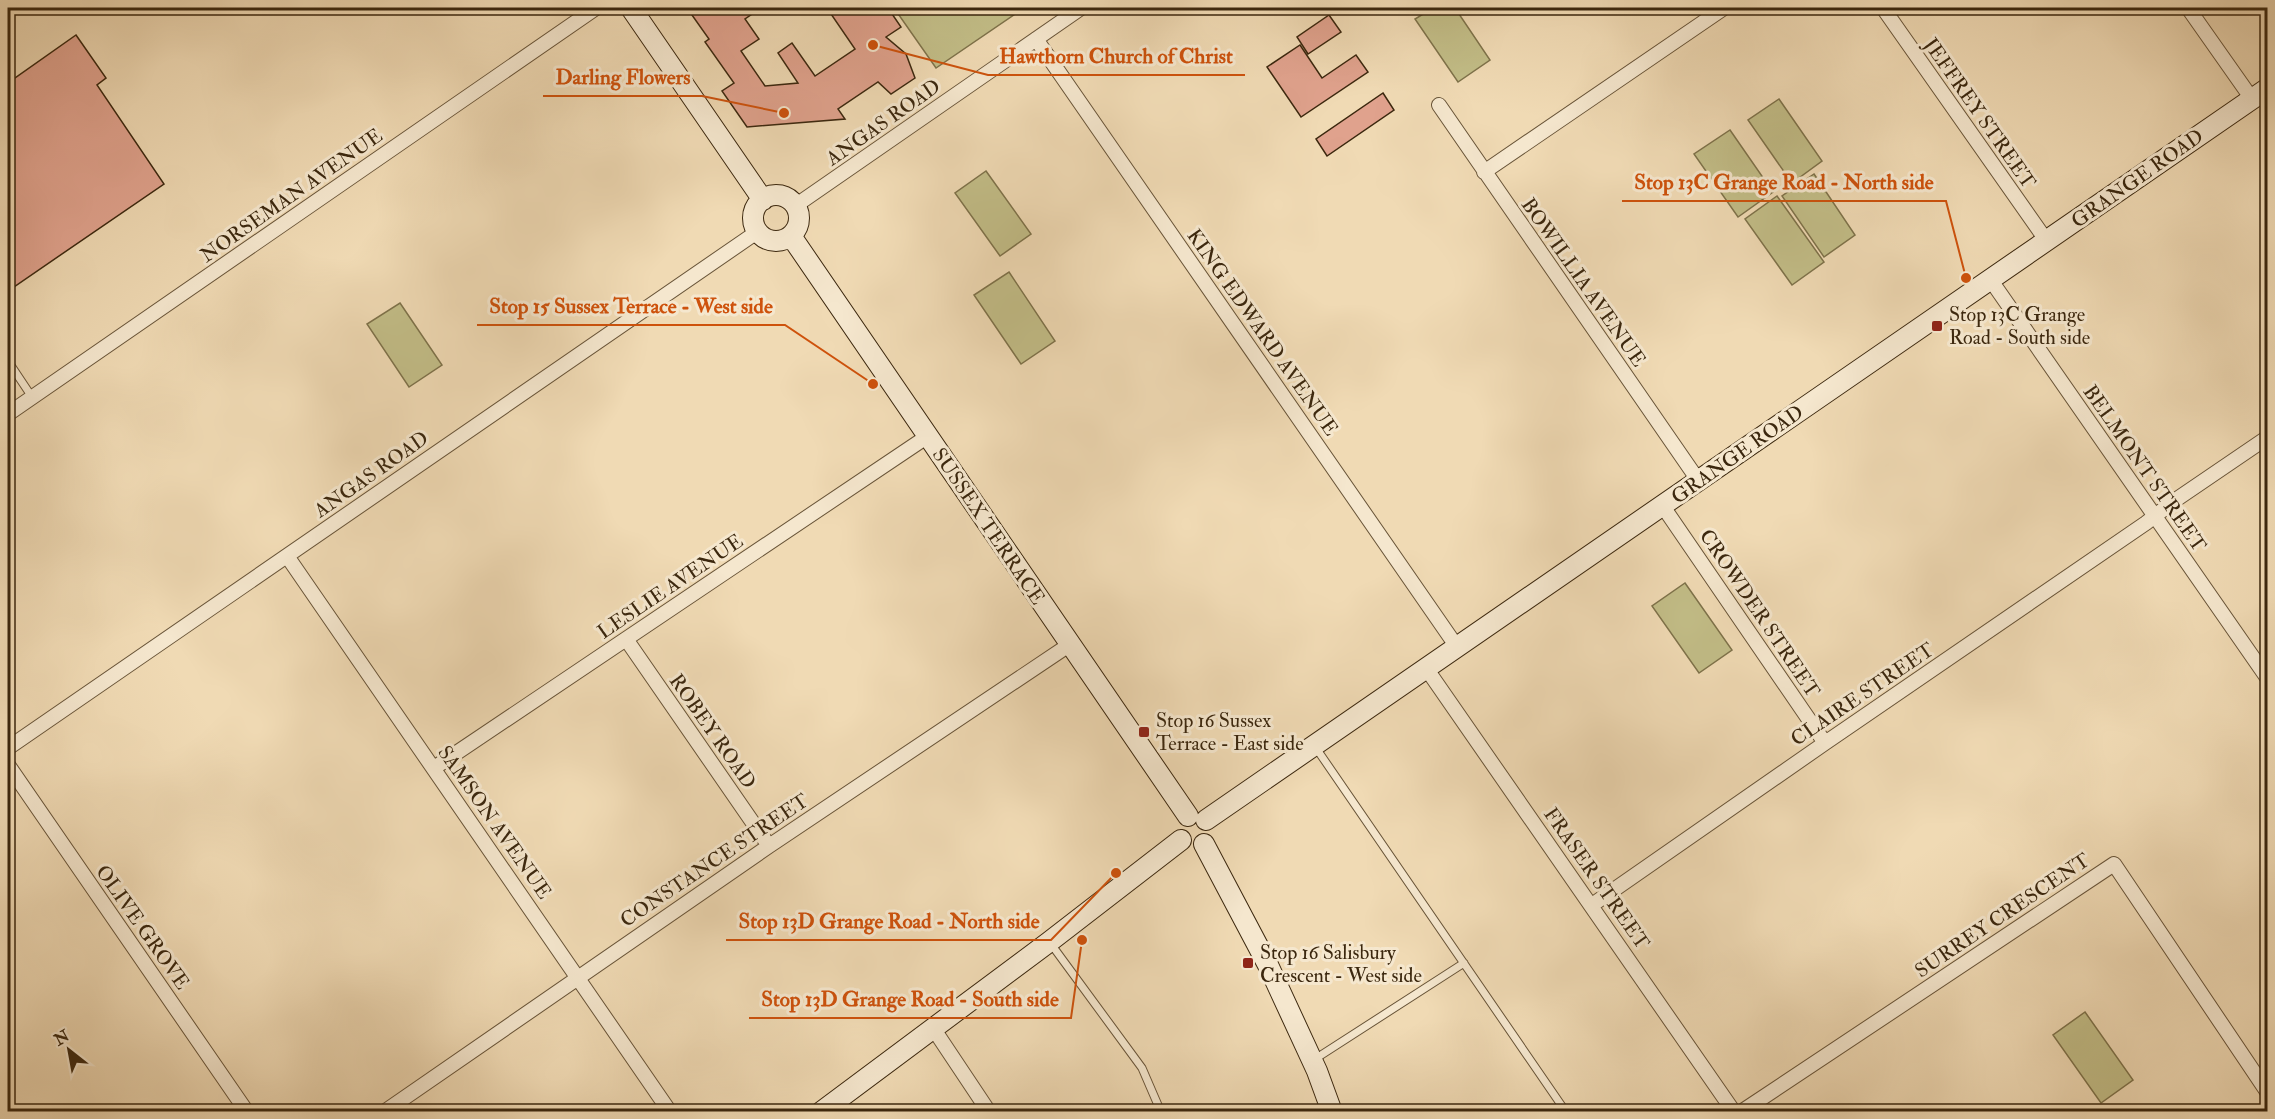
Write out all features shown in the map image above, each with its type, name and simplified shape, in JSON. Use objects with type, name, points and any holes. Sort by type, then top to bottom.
[{"type":"street","name":"NORSEMAN AVENUE","points":[[8,414],[596,8]]},
{"type":"street","points":[[631,8],[763,200]]},
{"type":"street","name":"ANGAS ROAD","points":[[795,206],[1081,8]]},
{"type":"street","points":[[1484,172],[1724,8]]},
{"type":"street","name":"JEFFREY STREET","points":[[1883,8],[2046,240]]},
{"type":"street","points":[[2188,8],[2260,93]]},
{"type":"street","name":"KING EDWARD AVENUE","points":[[1036,39],[1457,647]]},
{"type":"street","name":"GRANGE ROAD","points":[[1197,818],[1314,746],[2260,93]]},
{"type":"street","name":"BOWILLIA AVENUE","points":[[1438,105],[1698,480]]},
{"type":"street","points":[[774,195],[783,196],[795,206],[798,222],[790,236],[776,241],[768,240],[757,232],[753,218],[754,211],[763,200],[774,195]]},
{"type":"street","name":"ANGAS ROAD","points":[[8,748],[757,232]]},
{"type":"street","name":"SUSSEX TERRACE","points":[[790,236],[1070,645],[1197,818]]},
{"type":"street","name":"BELMONT STREET","points":[[1990,279],[2268,680]]},
{"type":"street","name":"LESLIE AVENUE","points":[[434,768],[927,436]]},
{"type":"street","name":"CLAIRE STREET","points":[[1592,905],[2268,437]]},
{"type":"street","name":"CROWDER STREET","points":[[1662,505],[1825,742]]},
{"type":"street","name":"SAMSON AVENUE","points":[[287,556],[670,1112]]},
{"type":"street","name":"ROBEY ROAD","points":[[626,639],[769,846]]},
{"type":"street","name":"CONSTANCE STREET","points":[[384,1112],[769,846],[1070,645]]},
{"type":"street","name":"FRASER STREET","points":[[1426,668],[1734,1112]]},
{"type":"street","name":"OLIVE GROVE","points":[[8,765],[247,1112]]},
{"type":"street","points":[[1197,818],[1211,830],[1204,844],[1194,847],[1181,840],[1179,826],[1197,818]]},
{"type":"street","points":[[821,1112],[1049,942],[1181,840]]},
{"type":"street","points":[[1204,844],[1268,965],[1312,1060],[1332,1112]]},
{"type":"street","name":"SURREY CRESCENT","points":[[1741,1112],[2114,864],[2268,1093]]},
{"type":"street","points":[[933,1028],[989,1112]]},
{"type":"lane","points":[[8,361],[32,397]]},
{"type":"lane","points":[[1314,746],[1566,1112]]},
{"type":"lane","points":[[1049,942],[1142,1068],[1161,1112]]},
{"type":"lane","points":[[1312,1060],[1464,963]]},
{"type":"shaded area","points":[[894,8],[1024,8],[936,68]]},
{"type":"shaded area","points":[[1433,8],[1455,8],[1490,60],[1458,82],[1415,19]]},
{"type":"shaded area","points":[[1779,99],[1822,161],[1792,183],[1748,120]]},
{"type":"shaded area","points":[[1730,130],[1773,192],[1738,217],[1694,154]]},
{"type":"shaded area","points":[[986,171],[1031,234],[1000,256],[955,193]]},
{"type":"shaded area","points":[[1814,174],[1855,235],[1824,257],[1782,196]]},
{"type":"shaded area","points":[[1777,196],[1824,262],[1792,285],[1745,219]]},
{"type":"shaded area","points":[[1009,272],[1055,341],[1021,364],[974,295]]},
{"type":"shaded area","points":[[400,303],[442,365],[409,387],[367,324]]},
{"type":"shaded area","points":[[1685,583],[1732,650],[1699,673],[1652,606]]},
{"type":"shaded area","points":[[2085,1012],[2133,1080],[2101,1103],[2053,1035]]},
{"type":"building","points":[[687,8],[761,8],[745,19],[759,39],[741,51],[765,86],[798,83],[778,53],[792,43],[815,76],[855,49],[831,14],[840,8],[888,8],[901,27],[886,37],[906,54],[915,78],[891,94],[878,82],[838,109],[845,119],[747,127],[722,91],[734,83],[705,42],[709,39]]},
{"type":"building","points":[[1329,15],[1341,32],[1308,54],[1297,37]]},
{"type":"building","points":[[76,35],[106,78],[97,85],[164,184],[8,291],[8,83]]},
{"type":"building","points":[[1300,45],[1322,78],[1356,55],[1368,72],[1301,117],[1267,67]]},
{"type":"building","points":[[1383,93],[1394,110],[1327,156],[1316,139]]},
{"type":"place","name":"Hawthorn Church of Christ","points":[[873,45]]},
{"type":"place","name":"Darling Flowers","points":[[784,113]]},
{"type":"place","name":"Stop 13C Grange Road - North side","points":[[1966,278]]},
{"type":"place","name":"Stop 13C Grange Road - South side","points":[[1937,326]]},
{"type":"place","name":"Stop 15 Sussex Terrace - West side","points":[[873,384]]},
{"type":"place","name":"Stop 16 Sussex Terrace - East side","points":[[1144,732]]},
{"type":"place","name":"Stop 13D Grange Road - North side","points":[[1116,873]]},
{"type":"place","name":"Stop 13D Grange Road - South side","points":[[1082,940]]},
{"type":"place","name":"Stop 16 Salisbury Crescent - West side","points":[[1248,963]]}]
